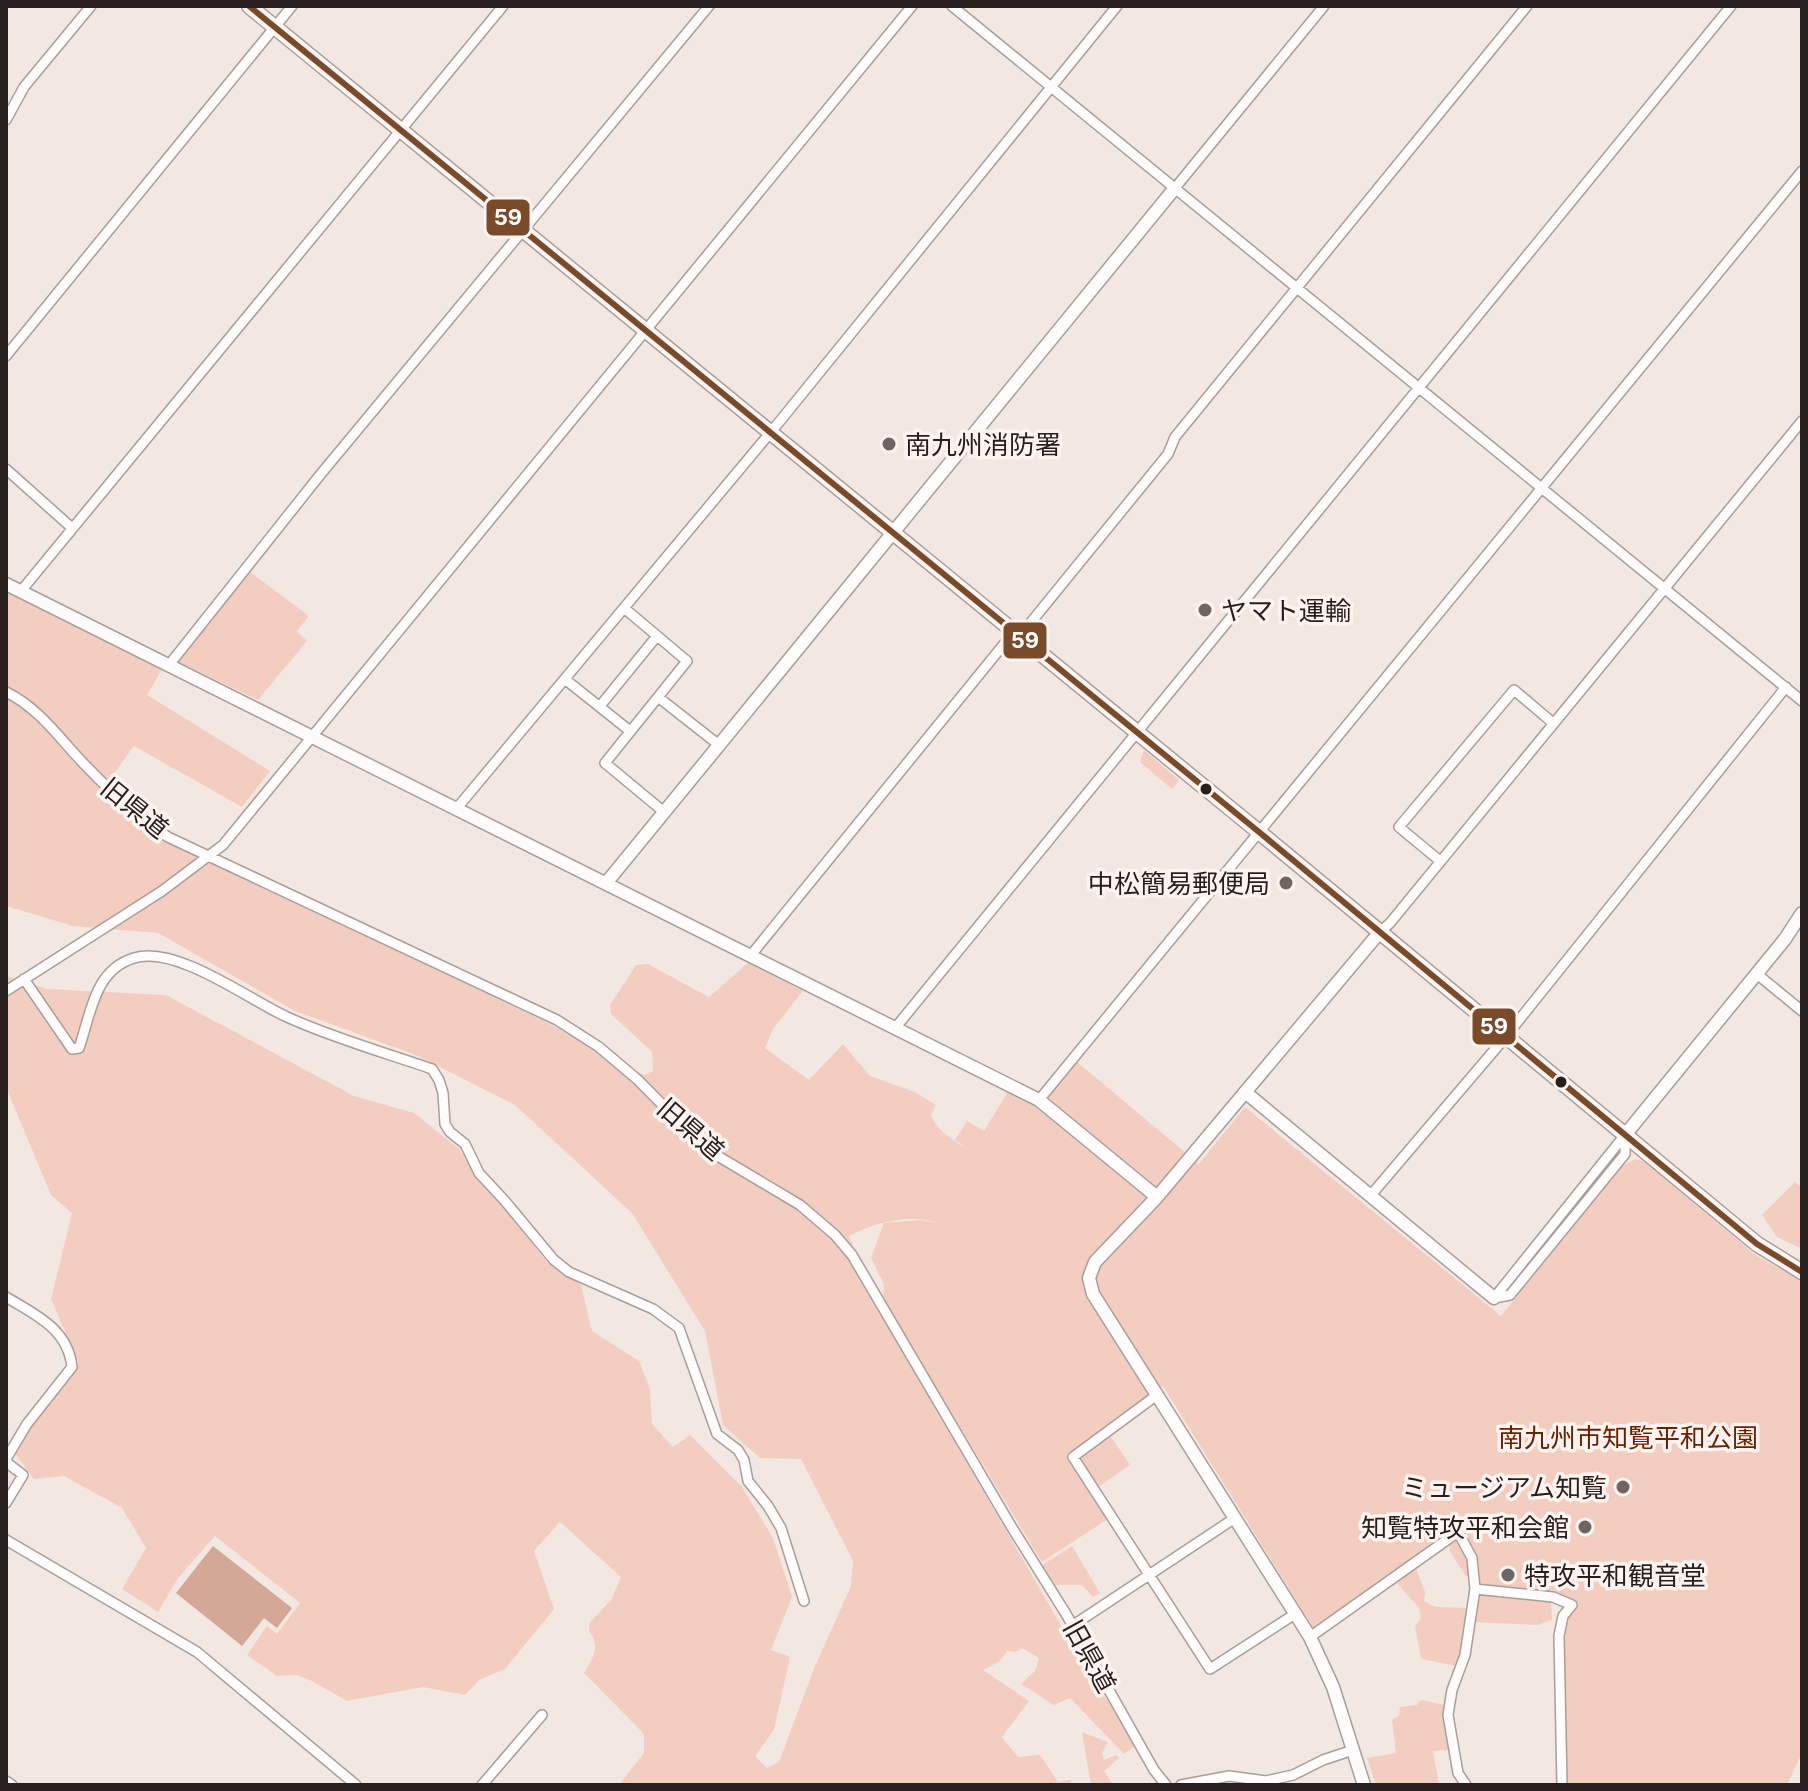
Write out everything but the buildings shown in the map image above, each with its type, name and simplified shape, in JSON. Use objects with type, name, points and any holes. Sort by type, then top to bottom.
[{"type":"main road","points":[[249,6],[1259,832],[1757,1244],[1802,1272]]},
{"type":"street","points":[[6,119],[24,87],[91,6]]},
{"type":"street","points":[[6,356],[292,6]]},
{"type":"street","points":[[21,591],[503,6]]},
{"type":"street","points":[[169,665],[320,475],[709,6]]},
{"type":"street","points":[[6,991],[123,917],[209,856],[241,825],[912,6]]},
{"type":"street","points":[[952,6],[1802,701]]},
{"type":"street","points":[[457,808],[769,434],[1117,6]]},
{"type":"street","points":[[607,882],[1324,6]]},
{"type":"street","points":[[751,955],[1168,454],[1185,426],[1527,6]]},
{"type":"street","points":[[896,1027],[1731,6]]},
{"type":"street","points":[[1039,1100],[1802,171]]},
{"type":"street","points":[[1364,1785],[1333,1687],[1310,1637],[1093,1294],[1089,1278],[1095,1262],[1157,1197],[1391,922],[1802,421]]},
{"type":"street","points":[[6,469],[72,528]]},
{"type":"street","points":[[6,584],[1039,1100],[1157,1197]]},
{"type":"street","points":[[624,608],[687,661],[605,763],[664,812]]},
{"type":"street","points":[[600,706],[657,636]]},
{"type":"street","points":[[566,680],[630,731]]},
{"type":"street","points":[[1371,1195],[1505,1035],[1786,687]]},
{"type":"street","points":[[1440,861],[1399,827],[1514,690],[1553,723]]},
{"type":"street","name":"旧県道","points":[[6,692],[21,699],[39,714],[136,815],[168,837],[557,1020],[599,1047],[638,1080],[706,1149],[800,1205],[835,1235],[852,1255],[1154,1770],[1166,1785]]},
{"type":"street","points":[[658,697],[719,745]]},
{"type":"street","points":[[1245,1092],[1494,1298],[1510,1295],[1625,1154],[1625,1135],[1757,974],[1802,913]]},
{"type":"street","points":[[24,979],[72,1049],[79,1048],[102,980],[124,962],[136,957],[153,956],[214,977],[285,1017],[432,1069],[443,1093],[445,1124],[450,1132],[465,1144],[479,1173],[554,1260],[569,1272],[653,1309],[679,1328],[717,1434],[738,1450],[744,1460],[748,1481],[781,1528],[804,1601]]},
{"type":"street","points":[[1757,974],[1802,1011]]},
{"type":"street","points":[[6,1297],[47,1321],[59,1332],[71,1353],[72,1367],[27,1424],[6,1460],[23,1475],[6,1503]]},
{"type":"street","points":[[1157,1395],[1073,1457],[1210,1669],[1295,1614]]},
{"type":"street","points":[[1072,1626],[1235,1518]]},
{"type":"street","points":[[1310,1637],[1458,1532],[1472,1558],[1475,1589],[1465,1655],[1452,1690],[1448,1715],[1458,1773],[1466,1785]]},
{"type":"street","points":[[6,1540],[197,1652],[356,1785]]},
{"type":"street","points":[[1475,1589],[1553,1597],[1572,1605],[1563,1616],[1559,1636],[1562,1785]]},
{"type":"street","points":[[482,1785],[542,1715]]},
{"type":"street","points":[[1181,1785],[1229,1776],[1266,1781],[1293,1775],[1353,1750]]},
{"type":"street","points":[[6,1781],[12,1785]]},
{"type":"green space","points":[[250,572],[309,616],[297,631],[307,641],[258,700],[178,659]]},
{"type":"green space","name":"南九州市知覧平和公園","points":[[8,592],[163,668],[147,695],[270,771],[242,807],[134,746],[102,790],[164,840],[540,1019],[644,1075],[653,1071],[652,1052],[611,1014],[610,1005],[636,965],[648,964],[709,997],[749,962],[803,991],[773,1029],[765,1048],[809,1080],[843,1044],[870,1076],[915,1092],[936,1105],[931,1115],[937,1125],[946,1134],[966,1148],[955,1140],[967,1121],[984,1131],[1009,1090],[1038,1107],[1076,1061],[1199,1164],[1245,1107],[1501,1316],[1622,1166],[1636,1159],[1644,1161],[1757,1256],[1802,1281],[1802,1753],[1787,1785],[1565,1785],[1563,1627],[1566,1618],[1579,1603],[1554,1594],[1477,1585],[1465,1575],[1449,1550],[1451,1541],[1314,1629],[1163,1386],[1105,1428],[1130,1465],[1091,1492],[1108,1519],[1042,1562],[883,1300],[884,1284],[871,1258],[884,1223],[920,1220],[940,1223],[928,1220],[905,1219],[894,1220],[871,1226],[849,1236],[877,1308],[1081,1660],[1136,1745],[1124,1754],[1070,1698],[1054,1705],[1021,1684],[1035,1671],[1039,1658],[1022,1648],[1016,1652],[1007,1651],[1000,1661],[983,1670],[1029,1701],[1002,1737],[1018,1757],[1040,1755],[1058,1782],[1071,1780],[1071,1785],[619,1785],[644,1753],[644,1734],[584,1673],[595,1647],[589,1631],[590,1622],[611,1600],[621,1577],[560,1522],[534,1551],[554,1609],[505,1669],[479,1680],[465,1695],[423,1687],[347,1701],[296,1675],[277,1676],[247,1655],[267,1626],[277,1634],[300,1603],[215,1536],[178,1578],[158,1612],[122,1589],[146,1548],[122,1508],[64,1476],[34,1479],[14,1452],[79,1363],[51,1299],[72,1213],[51,1195],[6,1087],[6,976],[47,989],[166,995],[354,1096],[414,1113],[459,1149],[547,1262],[581,1285],[592,1331],[639,1361],[650,1389],[652,1424],[673,1447],[690,1435],[742,1487],[773,1538],[792,1597],[771,1650],[790,1657],[774,1730],[755,1756],[767,1768],[779,1762],[815,1666],[851,1586],[853,1561],[801,1459],[760,1458],[723,1425],[705,1331],[632,1213],[515,1105],[416,1055],[295,1011],[158,933],[73,926],[6,906]]},
{"type":"green space","points":[[1144,750],[1179,780],[1172,789],[1140,762]]},
{"type":"green space","points":[[1795,1182],[1802,1187],[1802,1249],[1777,1237],[1762,1215]]},
{"type":"green space","points":[[1072,1546],[1100,1593],[1093,1597],[1082,1585],[1055,1585],[1042,1565]]},
{"type":"green space","points":[[1416,1568],[1425,1592],[1424,1601],[1436,1607],[1469,1608],[1457,1666],[1421,1659],[1415,1626],[1421,1618],[1419,1608],[1396,1582]]},
{"type":"green space","points":[[1478,1592],[1551,1599],[1552,1620],[1538,1625],[1475,1622]]},
{"type":"green space","points":[[1421,1700],[1444,1705],[1449,1750],[1433,1751],[1439,1784],[1376,1785],[1367,1758],[1396,1753],[1392,1720],[1399,1716],[1400,1707],[1417,1705]]},
{"type":"green space","points":[[1082,1732],[1108,1742],[1102,1753],[1104,1760],[1116,1755],[1119,1758],[1104,1771],[1112,1783],[1136,1785],[1091,1785]]},
{"type":"shaded area","points":[[213,1546],[292,1608],[277,1628],[264,1618],[242,1646],[176,1593]]},
{"type":"transit line","name":"59","points":[[249,6],[1259,832],[1757,1244],[1802,1272]]},
{"type":"place","name":"南九州消防署","points":[[889,444]]},
{"type":"place","name":"ヤマト運輸","points":[[1205,610]]},
{"type":"place","name":"中松簡易郵便局","points":[[1286,883]]},
{"type":"place","name":"ミュージアム知覧","points":[[1623,1487]]},
{"type":"place","name":"知覧特攻平和会館","points":[[1585,1527]]},
{"type":"place","name":"特攻平和観音堂","points":[[1508,1575]]}]
